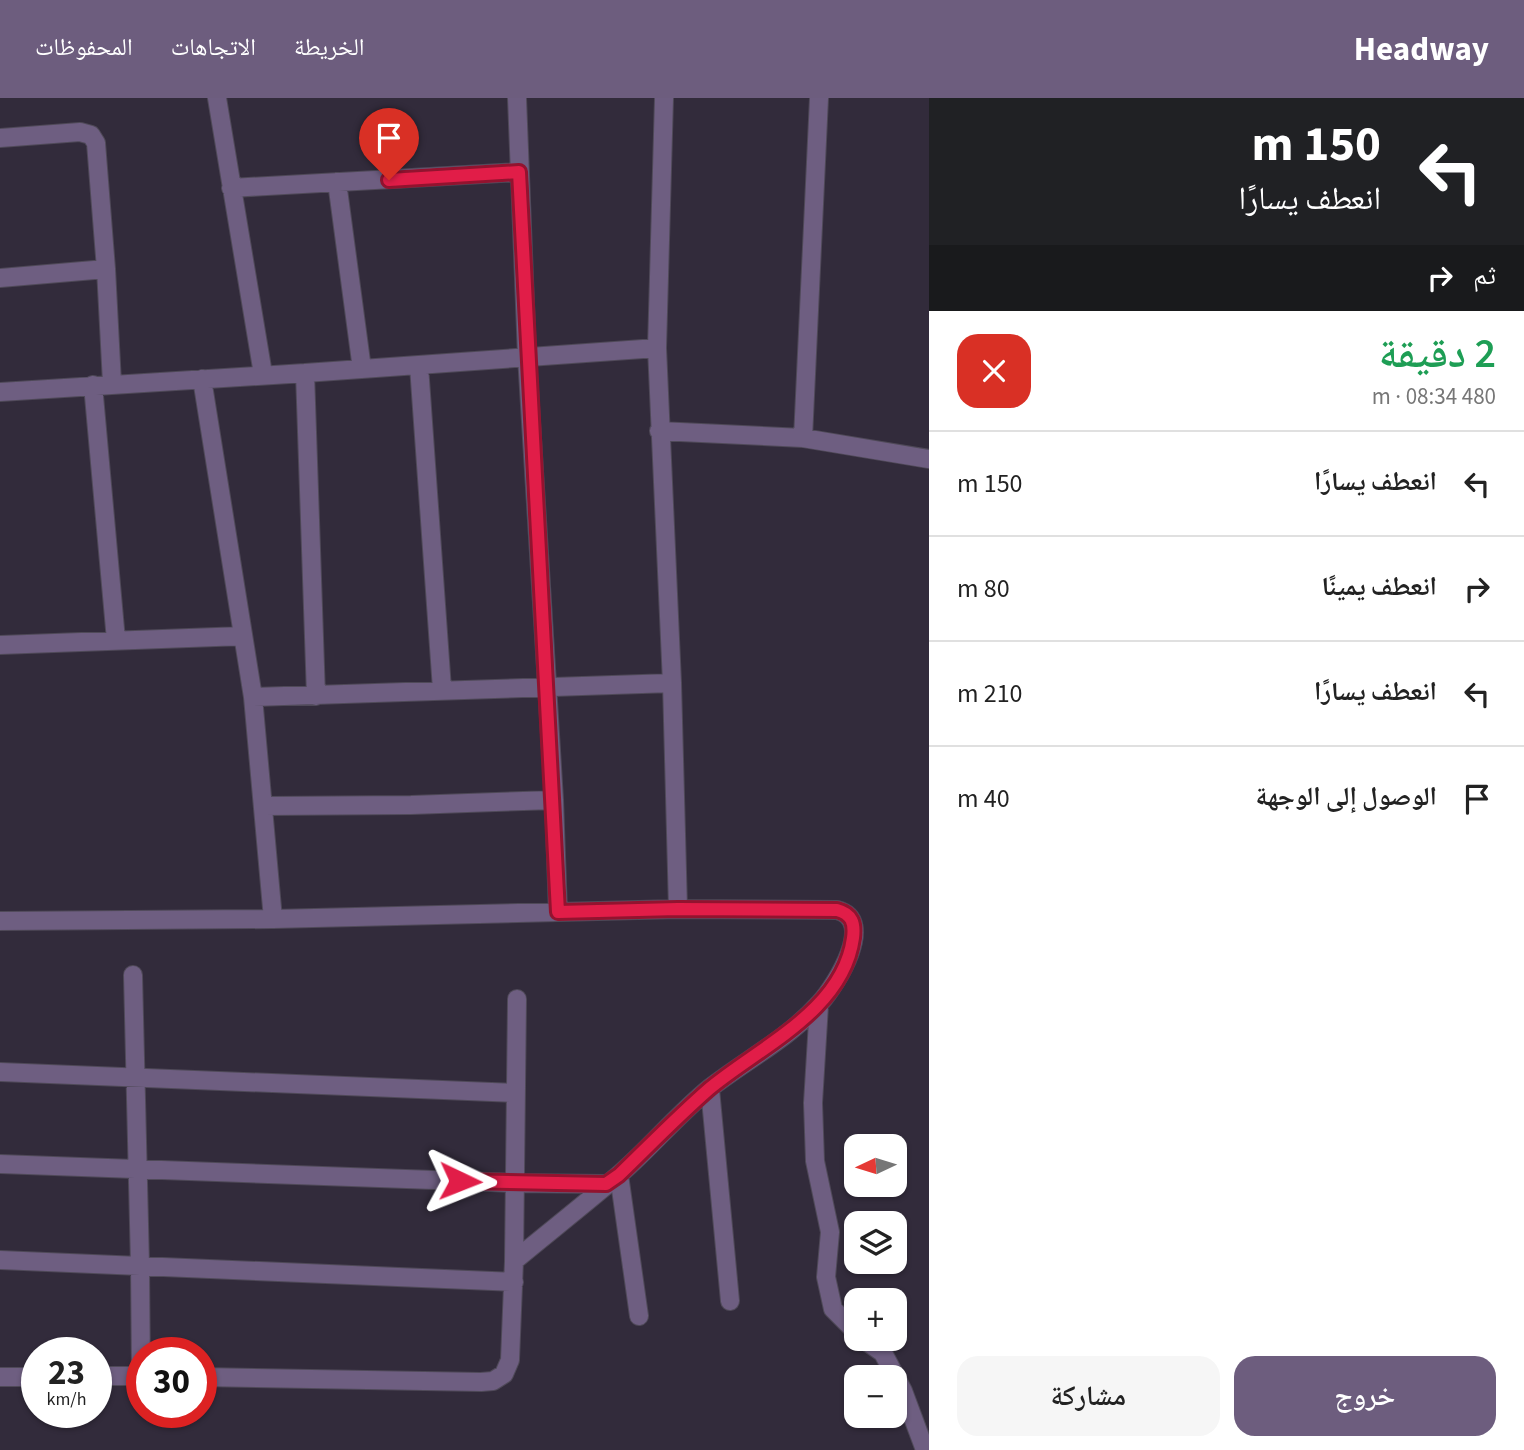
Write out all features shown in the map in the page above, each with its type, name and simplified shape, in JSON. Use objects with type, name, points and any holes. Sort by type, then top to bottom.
[{"type":"street","points":[[216,98],[263,374]]},
{"type":"street","points":[[517,98],[527,356],[554,800],[558,912]]},
{"type":"street","points":[[664,98],[657,348],[672,683],[678,909]]},
{"type":"street","points":[[803,438],[819,98]]},
{"type":"street","points":[[0,138],[80,132],[90,135],[96,143],[112,383]]},
{"type":"street","points":[[231,188],[519,172]]},
{"type":"street","points":[[337,183],[362,369]]},
{"type":"street","points":[[0,278],[106,269]]},
{"type":"street","points":[[0,392],[657,348]]},
{"type":"street","points":[[419,366],[442,689]]},
{"type":"street","points":[[305,373],[316,695]]},
{"type":"street","points":[[202,379],[253,697],[273,919]]},
{"type":"street","points":[[93,385],[116,640]]},
{"type":"street","points":[[659,431],[803,438],[929,459]]},
{"type":"street","points":[[0,645],[243,636]]},
{"type":"street","points":[[253,697],[672,683]]},
{"type":"street","points":[[263,806],[554,800]]},
{"type":"street","points":[[0,921],[273,919],[678,909],[837,910],[847,913],[853,919],[850,953],[838,979],[819,1004],[763,1052],[710,1089],[613,1179],[514,1261]]},
{"type":"street","points":[[133,975],[141,1337]]},
{"type":"street","points":[[217,1377],[481,1382],[493,1381],[504,1374],[510,1360],[514,1282],[517,999]]},
{"type":"street","points":[[819,1004],[813,1103],[815,1161],[830,1233],[826,1277],[832,1309],[844,1320]]},
{"type":"street","points":[[0,1072],[515,1093]]},
{"type":"street","points":[[710,1089],[730,1301]]},
{"type":"street","points":[[0,1164],[514,1183],[613,1179]]},
{"type":"street","points":[[613,1179],[639,1316]]},
{"type":"street","points":[[0,1260],[514,1282]]},
{"type":"street","points":[[880,1351],[903,1391],[925,1450]]},
{"type":"street","points":[[0,1377],[21,1377]]},
{"type":"route","points":[[389,180],[519,172],[558,912],[678,909],[837,910],[847,913],[853,919],[850,953],[838,979],[819,1004],[763,1052],[710,1089],[619,1175],[606,1184],[460,1181]]}]
